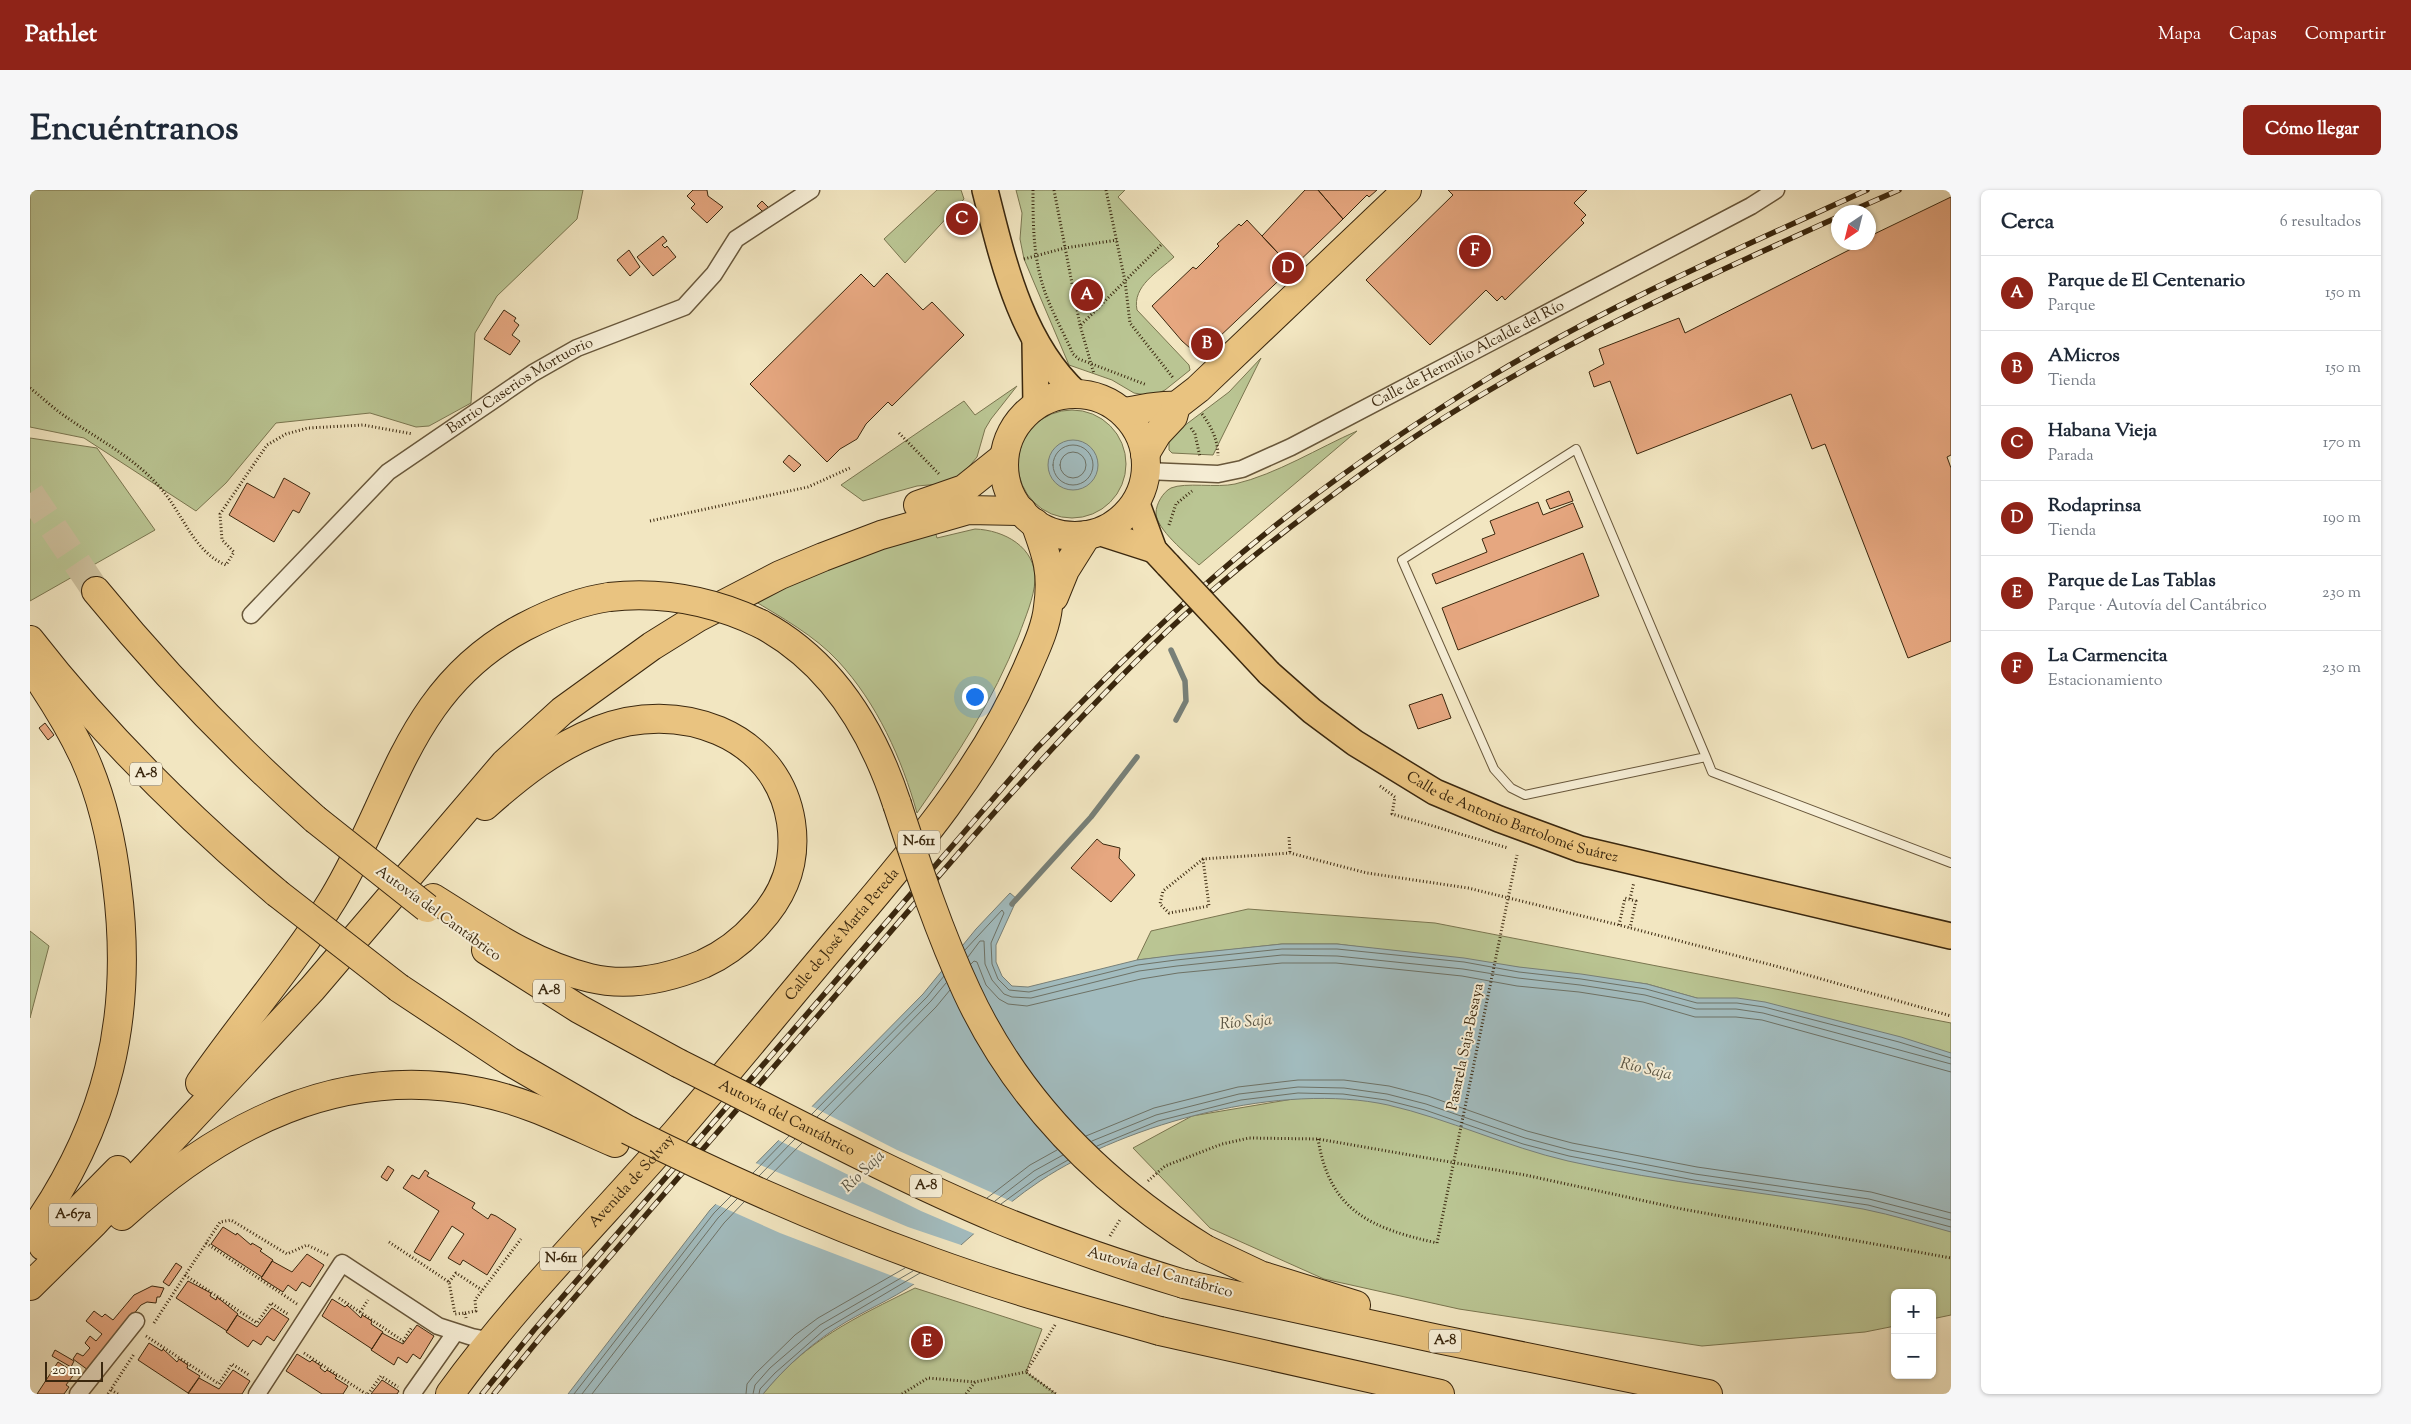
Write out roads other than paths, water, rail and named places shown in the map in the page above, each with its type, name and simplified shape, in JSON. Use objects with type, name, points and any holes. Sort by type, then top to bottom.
[{"type":"highway","name":"N-611","points":[[1092,533],[1123,517],[1136,501],[1143,486],[1145,462],[1157,434],[1173,417],[1184,400],[1198,389],[1407,190]]},
{"type":"highway","name":"N-611","points":[[1028,517],[1007,486],[1004,457],[1014,428],[1036,405],[1086,384],[1096,397],[1122,412],[1135,427],[1145,462]]},
{"type":"highway","points":[[1122,412],[1148,410],[1184,400]]},
{"type":"highway","points":[[200,1083],[239,1047],[470,781],[526,724],[572,684],[622,646],[678,610],[734,579],[858,524],[964,489],[1004,457]]},
{"type":"highway","points":[[414,871],[505,763],[541,728],[645,652],[697,618],[780,575],[880,536],[968,510],[1028,517],[1056,533],[1092,533]]},
{"type":"highway","name":"Calle de José María Pereda","points":[[1028,517],[1050,569],[1048,608]]},
{"type":"highway","name":"Calle de José María Pereda","points":[[678,1130],[895,872],[970,774],[1016,693],[1034,653],[1048,608],[1065,570],[1092,533]]},
{"type":"highway","name":"Autovía del Cantábrico","points":[[96,591],[198,707],[315,819],[538,985],[678,1063],[860,1155],[967,1205],[1088,1253],[1184,1284],[1429,1337],[1708,1394]]},
{"type":"highway","points":[[200,1083],[281,976],[333,898],[396,768],[436,701],[475,659],[497,642],[550,614],[578,604],[609,597],[648,594],[689,599],[734,612],[761,624],[807,655],[842,693],[874,747],[897,804],[952,958],[983,1022],[1011,1068],[1046,1115],[1089,1161],[1149,1212],[1206,1249],[1268,1278],[1377,1311],[1718,1394]]},
{"type":"highway","name":"A-8","points":[[30,640],[67,687],[130,758],[198,825],[277,893],[399,988],[622,1136]]},
{"type":"highway","points":[[30,666],[70,728],[97,793],[108,830],[116,874],[122,924],[123,963],[122,1001],[106,1086],[74,1166],[52,1204],[30,1235]]},
{"type":"highway","points":[[414,871],[502,791],[552,753],[599,729],[647,718],[699,723],[739,740],[756,754],[770,771],[781,789],[789,812],[793,836],[789,873],[769,911],[731,947],[711,960],[667,976],[620,982],[590,978],[518,950],[430,903]]},
{"type":"highway","name":"A-67a","points":[[30,1286],[94,1223],[254,1053],[414,871]]},
{"type":"highway","name":"A-67a","points":[[30,1260],[200,1083]]},
{"type":"highway","points":[[30,1299],[126,1212],[182,1166],[258,1120],[312,1098],[373,1086],[425,1084],[451,1087],[504,1098],[622,1136],[801,1218],[934,1263],[1160,1331],[1359,1394]]},
{"type":"highway","name":"Avenida de Solvay","points":[[450,1394],[565,1254],[678,1130]]},
{"type":"highway","points":[[1160,1331],[1440,1394]]},
{"type":"main road","points":[[985,190],[1003,256],[1035,342],[1058,376],[1086,384]]},
{"type":"main road","points":[[1035,342],[1036,405]]},
{"type":"main road","name":"Calle de Antonio Bartolomé Suárez","points":[[1136,501],[1161,558],[1268,673],[1312,711],[1363,749],[1435,792],[1499,820],[1580,849],[1951,936]]},
{"type":"main road","name":"Calle de Antonio Bartolomé Suárez","points":[[1092,533],[1161,558]]},
{"type":"street","name":"Barrio Caserios Mortuorio","points":[[251,615],[388,472],[533,373],[577,348],[684,306],[714,274],[736,239],[811,190]]},
{"type":"street","name":"Calle de Hermilio Alcalde del Río","points":[[1145,462],[1218,474],[1230,473],[1257,464],[1742,210],[1776,190]]},
{"type":"street","points":[[260,1389],[342,1263],[438,1326],[456,1333],[492,1341]]},
{"type":"street","points":[[78,1394],[136,1321]]},
{"type":"street","points":[[407,1392],[456,1333]]},
{"type":"lane","points":[[1706,757],[1525,795],[1511,788],[1494,769],[1402,560],[1576,449],[1706,757],[1712,772],[1951,864]]},
{"type":"water","points":[[1073,440],[1082,442],[1093,451],[1098,465],[1096,474],[1087,485],[1073,490],[1064,488],[1053,479],[1048,465],[1050,456],[1059,445]]},
{"type":"water","name":"Río Saja","points":[[1010,893],[1017,899],[996,945],[996,962],[1002,976],[1012,986],[1028,987],[1137,960],[1282,944],[1337,944],[1464,958],[1581,974],[1647,984],[1697,998],[1737,998],[1765,1002],[1901,1037],[1951,1053],[1951,1232],[1863,1209],[1641,1175],[1568,1161],[1388,1105],[1347,1099],[1302,1099],[1255,1103],[1208,1112],[1162,1125],[1117,1141],[1076,1160],[1040,1181],[1010,1203],[916,1283],[834,1329],[791,1364],[763,1394],[568,1394],[710,1210],[923,994],[976,929]]},
{"type":"waterway","points":[[1171,650],[1185,681],[1186,701],[1176,720]]},
{"type":"waterway","points":[[1012,904],[1091,817],[1137,757]]},
{"type":"tunnel","points":[[30,493],[96,591]]},
{"type":"railway","points":[[482,1394],[534,1330],[1036,749],[1146,639],[1247,548],[1348,470],[1418,422],[1535,350],[1676,278],[1867,190]]},
{"type":"railway","points":[[1865,205],[1899,190]]},
{"type":"railway","points":[[494,1394],[544,1333],[1008,797],[1117,681],[1206,596],[1287,529],[1343,487],[1426,429],[1482,394],[1598,330],[1717,272],[1831,220]]},
{"type":"place","name":"Habana Vieja","points":[[962,219]]},
{"type":"place","name":"La Carmencita","points":[[1475,251]]},
{"type":"place","name":"Rodaprinsa","points":[[1288,268]]},
{"type":"place","name":"Parque de El Centenario","points":[[1087,295]]},
{"type":"place","name":"AMicros","points":[[1207,344]]},
{"type":"place","name":"Parque de Las Tablas","points":[[927,1342]]}]
